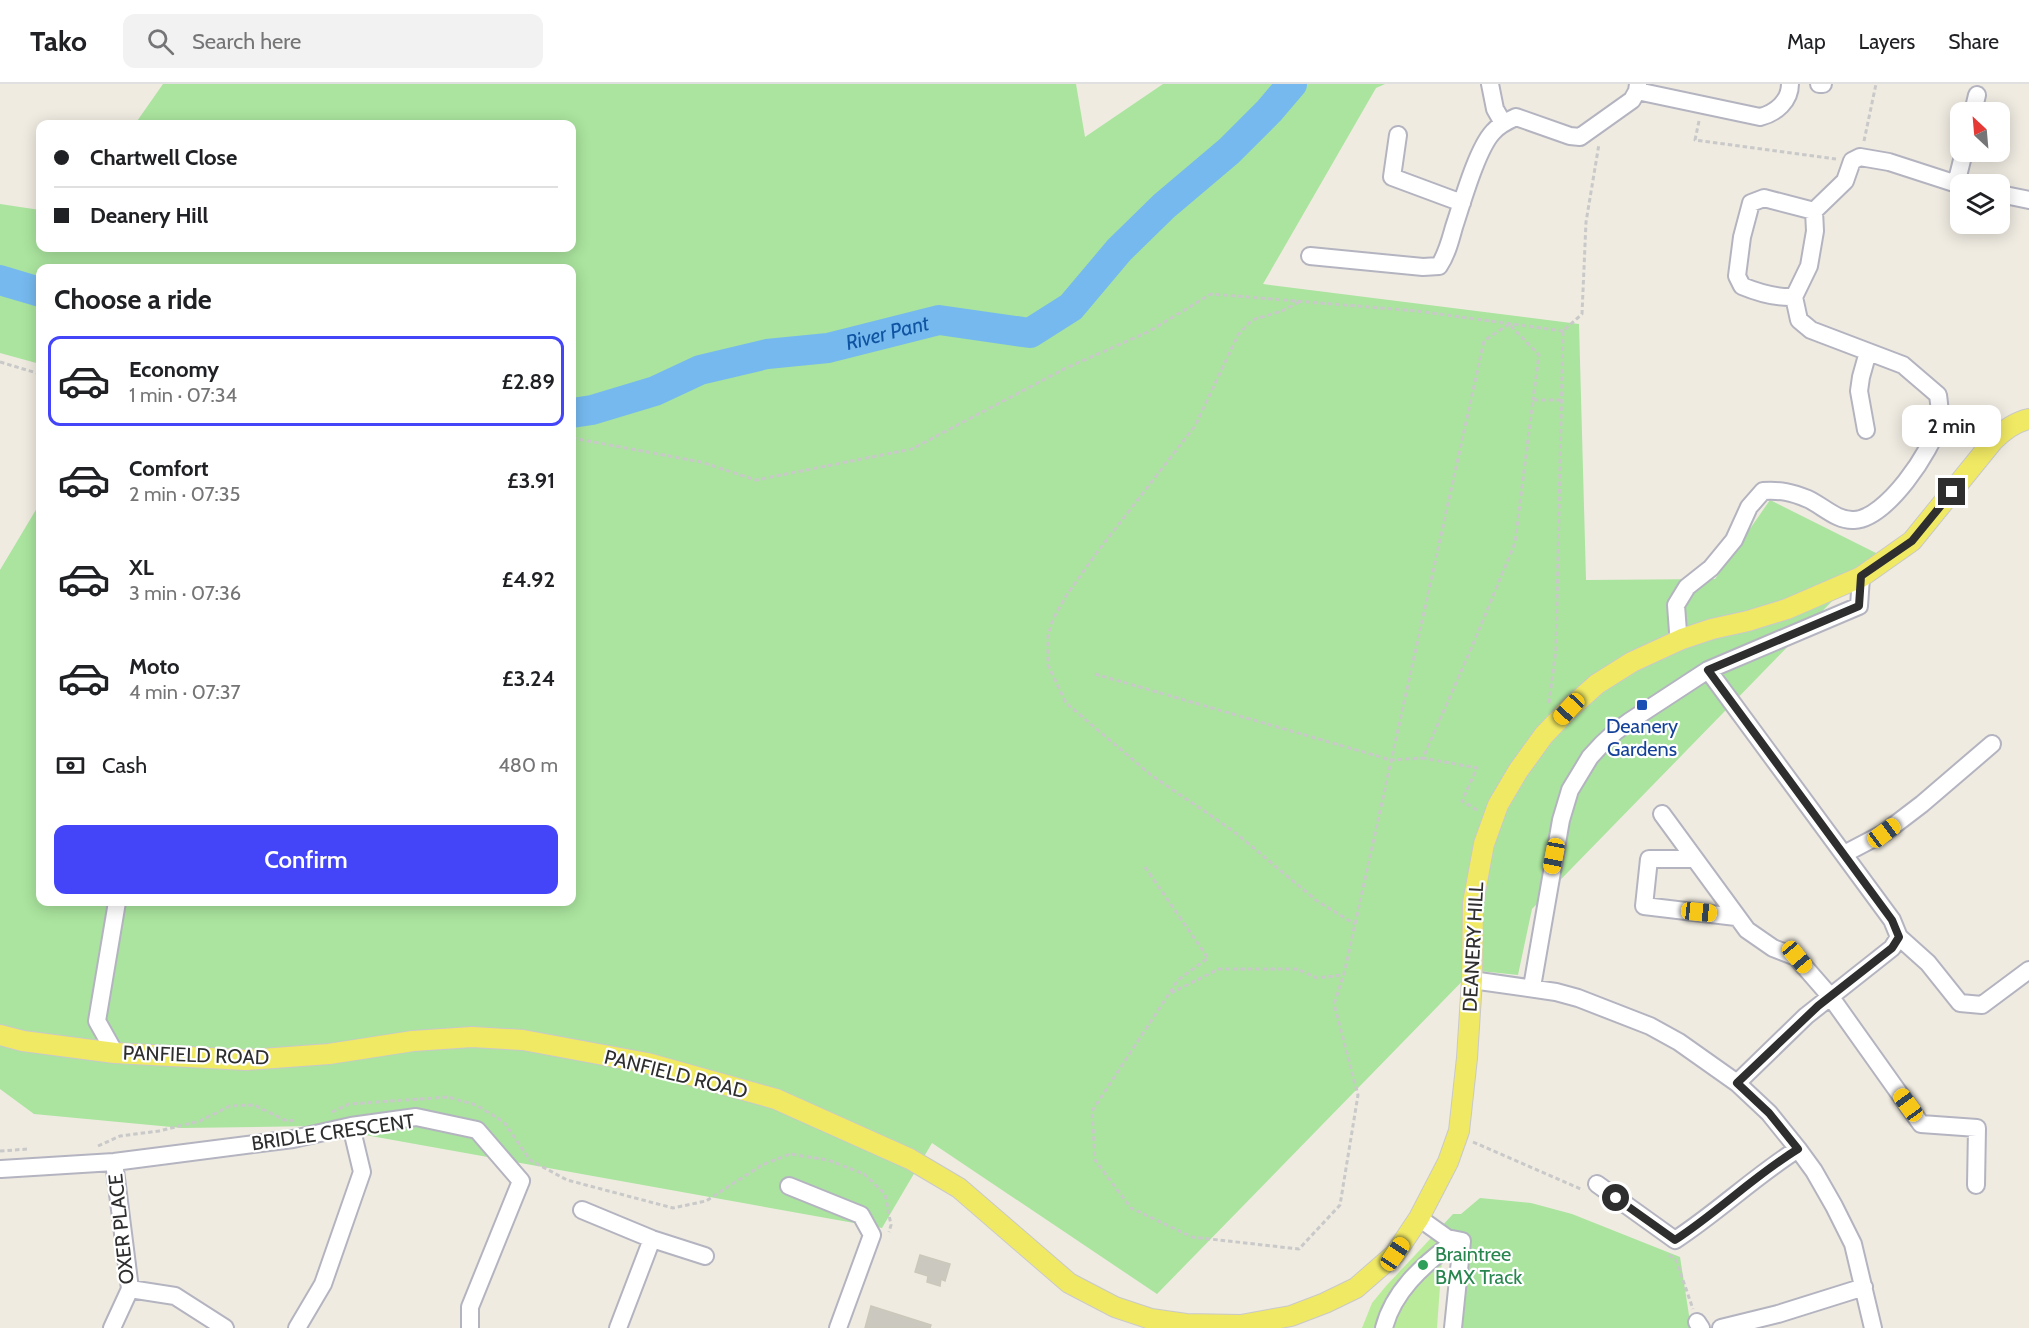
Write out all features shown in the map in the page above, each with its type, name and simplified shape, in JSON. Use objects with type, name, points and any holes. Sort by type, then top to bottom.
[{"type":"main road","name":"DEANERY HILL","points":[[1294,1322],[1356,1288],[1395,1254],[1419,1218],[1448,1162],[1457,1136],[1467,1058],[1476,879],[1484,844],[1498,805],[1518,771],[1544,735],[1597,684],[1632,662],[1682,639],[1787,609],[1861,576],[1912,541],[1993,441],[2004,430],[2027,416]]},
{"type":"main road","name":"PANFIELD ROAD","points":[[0,1035],[23,1041],[115,1053],[246,1060],[330,1054],[413,1041],[472,1037],[523,1040],[647,1063],[776,1099],[910,1159],[959,1188],[1068,1283],[1115,1307],[1151,1319],[1186,1324],[1241,1325],[1294,1322]]},
{"type":"street","points":[[1490,84],[1495,109],[1503,123]]},
{"type":"street","points":[[1310,256],[1423,267],[1438,266],[1445,258],[1462,203],[1485,142],[1503,123],[1516,117],[1570,136],[1580,137],[1632,100],[1637,88],[1760,117],[1773,114],[1785,101],[1790,91],[1790,84]]},
{"type":"street","points":[[1975,102],[1977,95]]},
{"type":"street","points":[[1398,135],[1392,177],[1462,203]]},
{"type":"street","points":[[1682,639],[1678,632],[1676,605],[1687,587],[1711,568],[1734,540],[1749,507],[1763,491],[1783,490],[1809,500],[1836,516],[1852,521],[1868,518],[1883,507],[1922,461],[1940,421],[1938,395],[1903,365],[1811,330],[1799,320],[1794,297],[1809,266],[1815,231],[1814,211],[1845,181],[1856,159],[1889,162],[1950,181]]},
{"type":"street","points":[[2010,196],[2029,200]]},
{"type":"street","points":[[1794,297],[1780,298],[1742,286],[1737,276],[1746,218],[1751,203],[1764,198],[1814,211]]},
{"type":"street","points":[[1866,430],[1859,391],[1868,352]]},
{"type":"street","points":[[1532,987],[1561,820],[1570,790],[1590,758],[1615,732],[1708,670],[1859,606],[1861,576]]},
{"type":"street","points":[[1708,670],[1892,920],[1899,937],[1928,963],[1960,1003],[1982,1005],[2029,970]]},
{"type":"street","points":[[1844,854],[1884,833],[1992,744]]},
{"type":"street","points":[[1662,814],[1746,930],[1773,948],[1797,957],[1830,996],[1921,1124],[1977,1128],[1976,1185]]},
{"type":"street","points":[[1694,859],[1649,859],[1644,906],[1736,916]]},
{"type":"street","points":[[115,1053],[97,1021],[116,906]]},
{"type":"street","points":[[1737,1083],[1776,1043],[1830,996],[1892,948],[1899,937]]},
{"type":"street","points":[[1472,980],[1532,987],[1578,998],[1650,1026],[1679,1042],[1737,1083],[1769,1113],[1814,1171],[1853,1244],[1873,1328]]},
{"type":"street","name":"BRIDLE CRESCENT","points":[[1,1169],[114,1162],[293,1139],[351,1126],[416,1117],[477,1130],[521,1181],[470,1307],[470,1328]]},
{"type":"street","points":[[297,1328],[323,1284],[362,1172],[351,1126]]},
{"type":"street","points":[[1592,1189],[1675,1248],[1770,1166],[1798,1149]]},
{"type":"street","name":"OXER PLACE","points":[[112,1328],[130,1289],[114,1162]]},
{"type":"street","points":[[789,1186],[861,1215],[872,1235],[838,1328]]},
{"type":"street","points":[[582,1210],[652,1239],[705,1256]]},
{"type":"street","points":[[1419,1218],[1449,1241],[1462,1240],[1453,1328]]},
{"type":"street","points":[[618,1328],[652,1239]]},
{"type":"street","points":[[1384,1328],[1388,1312],[1399,1292],[1449,1241]]},
{"type":"street","points":[[1444,1328],[1449,1241]]},
{"type":"street","points":[[1721,1328],[1767,1317],[1864,1287]]},
{"type":"street","points":[[130,1289],[175,1296],[225,1328]]},
{"type":"path","points":[[1702,105],[1695,140],[1856,159],[1876,84]]},
{"type":"path","points":[[1544,735],[1556,649],[1563,331],[1582,314],[1586,222],[1599,146],[1609,117]]},
{"type":"path","points":[[576,439],[700,462],[756,480],[912,449],[1066,368],[1148,332],[1211,294],[1417,311],[1563,331]]},
{"type":"path","points":[[1299,302],[1282,311],[1252,320],[1238,335],[1195,426],[1098,551],[1061,604],[1048,636],[1048,665],[1066,703],[1143,768],[1232,830],[1317,902],[1355,924]]},
{"type":"path","points":[[1423,758],[1515,543],[1539,355],[1509,324]]},
{"type":"path","points":[[1145,867],[1208,958],[1178,980],[1092,1111],[1095,1160],[1131,1208],[1192,1237],[1299,1250],[1341,1205],[1358,1095],[1334,1004],[1344,975],[1484,341],[1509,324]]},
{"type":"path","points":[[0,362],[36,373]]},
{"type":"path","points":[[1533,400],[1562,400]]},
{"type":"path","points":[[1095,674],[1391,760],[1423,758],[1477,768],[1462,801],[1493,819]]},
{"type":"path","points":[[1169,994],[1219,969],[1297,969],[1317,978],[1344,975]]},
{"type":"path","points":[[1457,1136],[1579,1187],[1592,1189]]},
{"type":"path","points":[[1675,1248],[1676,1260],[1699,1325]]},
{"type":"green space","points":[[163,84],[1076,84],[1085,137],[1163,84],[1385,84],[1376,88],[1263,284],[1579,324],[1586,580],[1715,579],[1770,500],[1878,554],[1532,909],[1518,975],[1480,971],[1480,963],[1157,1294],[932,1143],[882,1228],[315,1126],[182,1128],[34,1114],[0,1089],[0,570],[36,510],[36,906],[576,906],[576,264],[36,264],[36,363],[0,353],[0,204],[36,209],[36,252],[576,252],[576,120],[138,120]]},
{"type":"green space","points":[[1480,1198],[1531,1203],[1572,1214],[1680,1257],[1691,1328],[1460,1328],[1467,1235],[1441,1227],[1453,1214],[1461,1214]]},
{"type":"green space","name":"Braintree BMX Track","points":[[1432,1237],[1443,1245],[1437,1328],[1362,1328],[1372,1303]]},
{"type":"building","points":[[920,1255],[950,1264],[945,1281],[941,1279],[940,1286],[927,1282],[928,1276],[915,1272]]},
{"type":"building","points":[[871,1306],[931,1325],[930,1328],[865,1328]]},
{"type":"waterway","name":"River Pant","points":[[576,412],[592,410],[655,391],[700,370],[767,354],[828,348],[939,320],[1030,333],[1071,307],[1119,250],[1164,206],[1229,151],[1292,84]]},
{"type":"waterway","name":"River Pant","points":[[0,280],[36,291]]},
{"type":"place","name":"Deanery Gardens","points":[[1642,705]]},
{"type":"place","name":"Braintree BMX Track","points":[[1423,1265]]},
{"type":"route","points":[[1616,1198],[1675,1240],[1741,1192],[1770,1166],[1798,1149],[1769,1113],[1737,1083],[1806,1016],[1892,948],[1899,937],[1892,920],[1708,670],[1859,606],[1861,576],[1912,541],[1952,492]]}]
